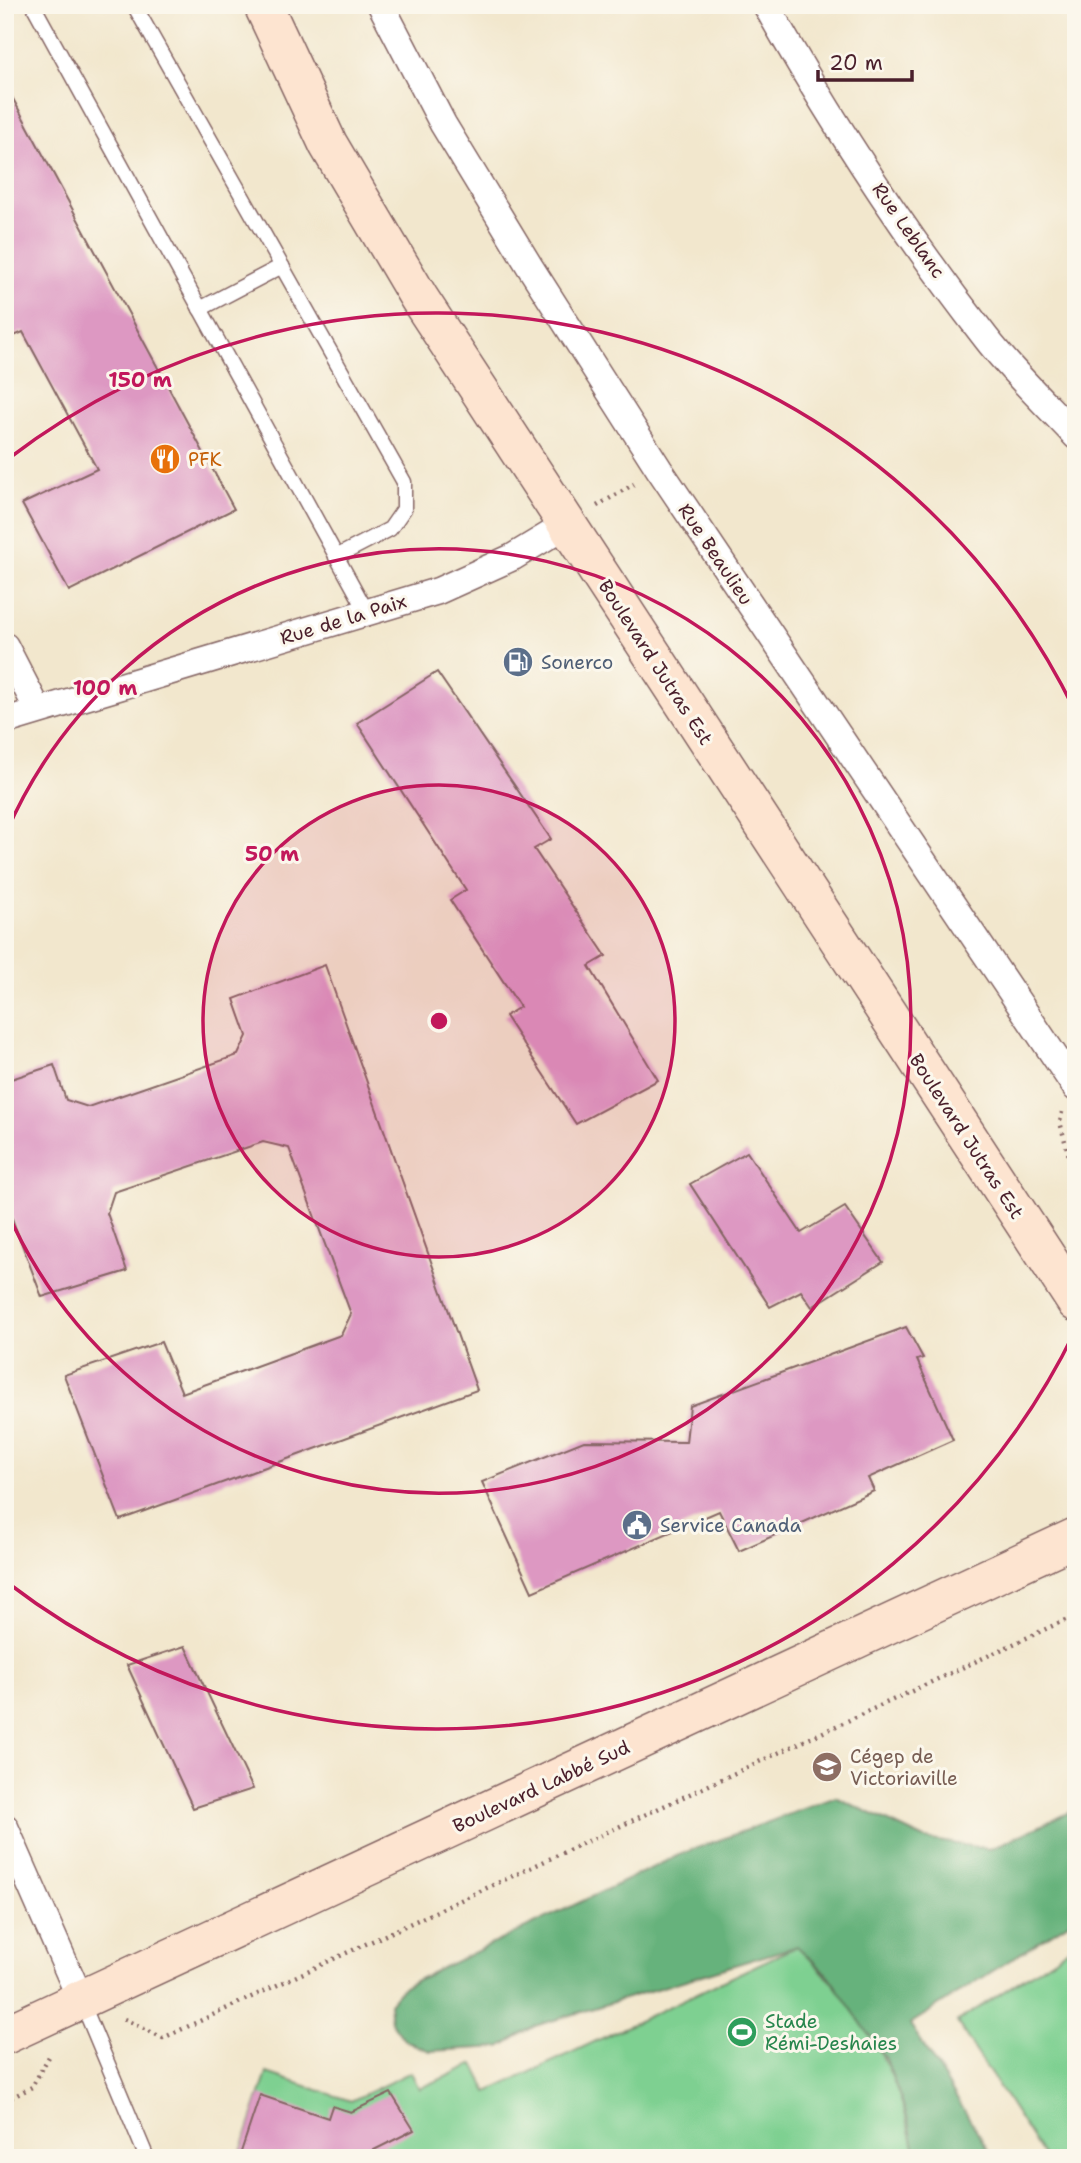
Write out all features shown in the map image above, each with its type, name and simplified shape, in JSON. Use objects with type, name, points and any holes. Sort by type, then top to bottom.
[{"type":"main road","name":"Boulevard Jutras Est","points":[[263,5],[328,144],[419,298],[1076,1302]]},
{"type":"main road","name":"Boulevard Labbé Sud","points":[[5,2035],[1076,1536]]},
{"type":"street","name":"Rue Beaulieu","points":[[381,5],[443,124],[530,267],[659,469],[1071,1081]]},
{"type":"street","name":"Rue Leblanc","points":[[766,5],[811,85],[895,213],[987,340],[1076,436]]},
{"type":"street","name":"Rue de la Paix","points":[[5,720],[438,591],[513,558],[566,525]]},
{"type":"street","points":[[5,646],[38,710]]},
{"type":"street","points":[[5,1827],[80,1998]]},
{"type":"lane","points":[[33,5],[367,612]]},
{"type":"lane","points":[[134,5],[404,482],[404,509],[390,529],[336,557]]},
{"type":"lane","points":[[200,309],[282,266]]},
{"type":"lane","points":[[80,1998],[147,2158]]},
{"type":"path","points":[[566,525],[659,469]]},
{"type":"path","points":[[1071,1081],[1060,1122],[1076,1183]]},
{"type":"path","points":[[5,2101],[32,2087],[80,1998],[163,2038],[1076,1615]]},
{"type":"green space","points":[[836,1797],[925,1839],[990,1849],[1076,1809],[1076,1918],[910,2024],[994,2158],[916,2158],[909,2122],[886,2059],[827,1974],[797,1946],[535,2026],[500,2047],[430,2051],[405,2041],[391,2022],[389,2003],[404,1986],[681,1854]]},
{"type":"green space","points":[[1076,1944],[1076,2158],[1045,2158],[957,2022]]},
{"type":"green space","name":"Stade Rémi-Deshaies","points":[[797,1946],[840,1992],[875,2042],[900,2097],[916,2158],[239,2158],[267,2073],[351,2101],[411,2072],[419,2089],[474,2064],[488,2092]]},
{"type":"building","points":[[5,84],[234,509],[69,591],[22,504],[97,469],[23,332],[5,340]]},
{"type":"building","points":[[437,672],[551,839],[534,849],[606,956],[589,966],[658,1080],[576,1124],[505,1016],[520,1007],[450,900],[466,890],[357,723]]},
{"type":"building","points":[[325,965],[477,1390],[120,1520],[64,1375],[161,1342],[182,1393],[341,1335],[351,1314],[289,1148],[263,1142],[114,1192],[107,1213],[127,1271],[42,1297],[5,1200],[5,1081],[54,1065],[66,1100],[88,1107],[238,1055],[247,1036],[234,999]]},
{"type":"building","points":[[747,1152],[801,1233],[845,1207],[883,1262],[812,1307],[801,1291],[770,1307],[690,1184]]},
{"type":"building","points":[[906,1327],[923,1358],[917,1360],[953,1440],[868,1478],[874,1491],[739,1551],[719,1511],[532,1592],[482,1482],[584,1441],[686,1442],[690,1406]]},
{"type":"building","points":[[185,1646],[253,1789],[193,1808],[127,1665]]},
{"type":"building","points":[[391,2093],[414,2130],[372,2151],[370,2158],[239,2158],[260,2095],[328,2118],[332,2106],[351,2112]]},
{"type":"place","name":"PFK","points":[[165,459]]},
{"type":"place","name":"Sonerco","points":[[518,662]]},
{"type":"place","name":"Service Canada","points":[[637,1525]]},
{"type":"place","name":"Cégep de Victoriaville","points":[[827,1767]]},
{"type":"place","name":"Stade Rémi-Deshaies","points":[[742,2032]]}]
